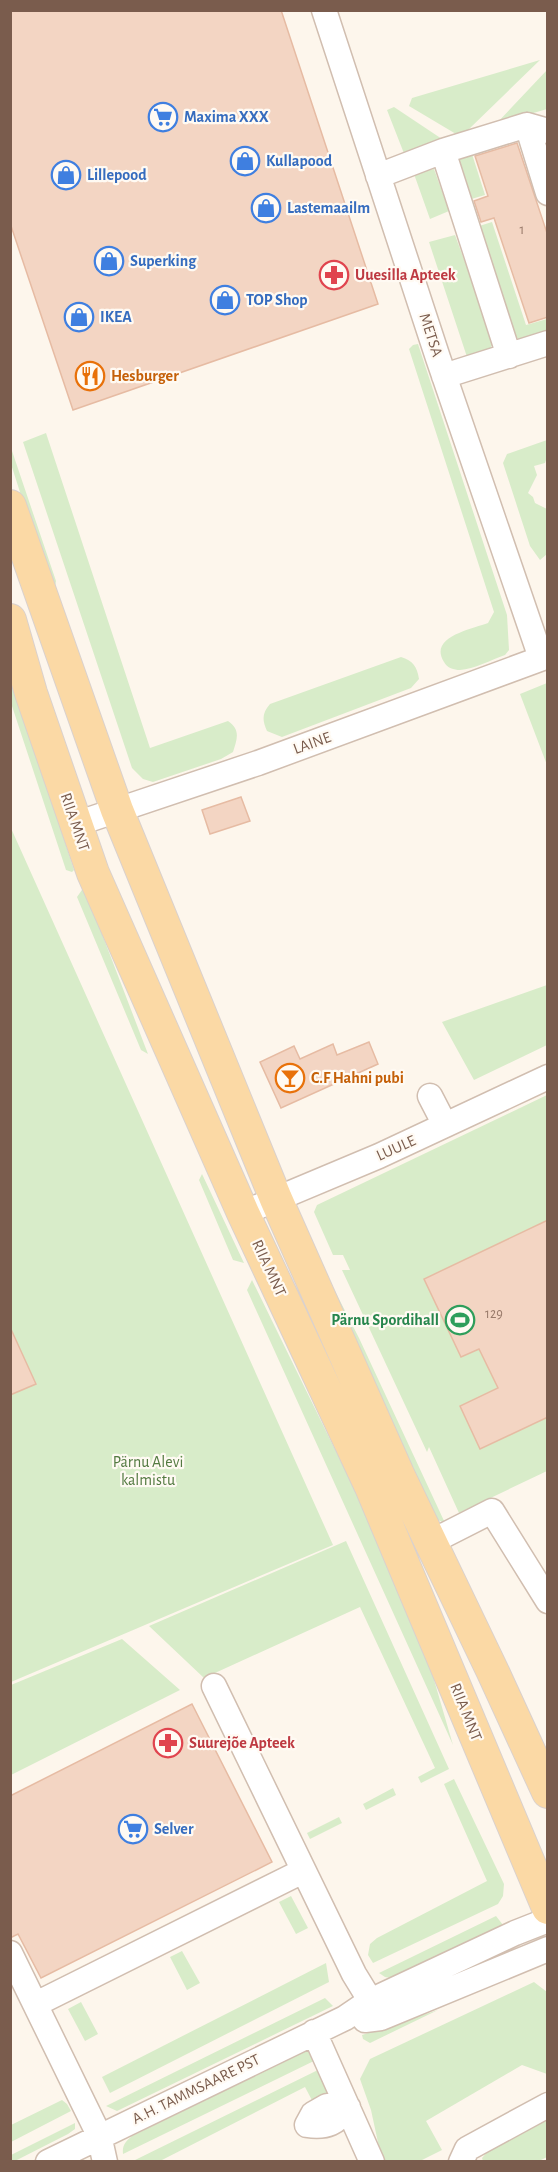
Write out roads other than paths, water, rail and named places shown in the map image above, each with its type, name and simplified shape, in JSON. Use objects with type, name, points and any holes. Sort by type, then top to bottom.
[{"type":"main road","name":"RIIA MNT","points":[[10,506],[117,810],[276,1199],[398,1474],[548,1792]]},
{"type":"main road","name":"RIIA MNT","points":[[10,620],[31,693],[93,873],[243,1213],[371,1487],[548,1908]]},
{"type":"street","name":"METSA","points":[[324,10],[444,376],[544,657]]},
{"type":"street","points":[[378,176],[443,151],[537,128],[548,192]]},
{"type":"street","points":[[443,151],[509,356]]},
{"type":"street","points":[[444,376],[548,343]]},
{"type":"street","name":"LAINE","points":[[76,824],[258,763],[544,657]]},
{"type":"street","name":"LUULE","points":[[243,1213],[379,1156],[548,1077]]},
{"type":"street","points":[[430,1096],[445,1125]]},
{"type":"street","points":[[431,1542],[492,1511],[548,1602]]},
{"type":"street","points":[[214,1686],[354,1974],[375,2009]]},
{"type":"street","points":[[36,2004],[303,1871]]},
{"type":"street","name":"A.H. TAMMSAARE PST","points":[[48,2162],[99,2135],[314,2032],[345,2018],[361,2020],[375,2009],[515,1933],[548,1920]]},
{"type":"street","name":"A.H. TAMMSAARE PST","points":[[375,2009],[548,1948]]},
{"type":"street","points":[[10,1953],[99,2135],[119,2162]]},
{"type":"street","points":[[314,2032],[372,2162]]},
{"type":"street","points":[[461,2162],[467,2149],[548,2105]]},
{"type":"street","points":[[99,2135],[105,2162]]},
{"type":"place","name":"Maxima XXX","points":[[163,117]]},
{"type":"place","name":"Kullapood","points":[[245,161]]},
{"type":"place","name":"Lillepood","points":[[66,175]]},
{"type":"place","name":"Lastemaailm","points":[[266,208]]},
{"type":"place","name":"Superking","points":[[109,261]]},
{"type":"place","name":"Uuesilla Apteek","points":[[334,275]]},
{"type":"place","name":"TOP Shop","points":[[225,300]]},
{"type":"place","name":"IKEA","points":[[79,317]]},
{"type":"place","name":"Hesburger","points":[[90,376]]},
{"type":"place","name":"C.F Hahni pubi","points":[[290,1078]]},
{"type":"place","name":"Pärnu Spordihall","points":[[460,1320]]},
{"type":"place","name":"Suurejõe Apteek","points":[[168,1743]]},
{"type":"place","name":"Selver","points":[[133,1829]]},
{"type":"park label","name":"Pärnu Alevi kalmistu","points":[[148,1471]]}]
